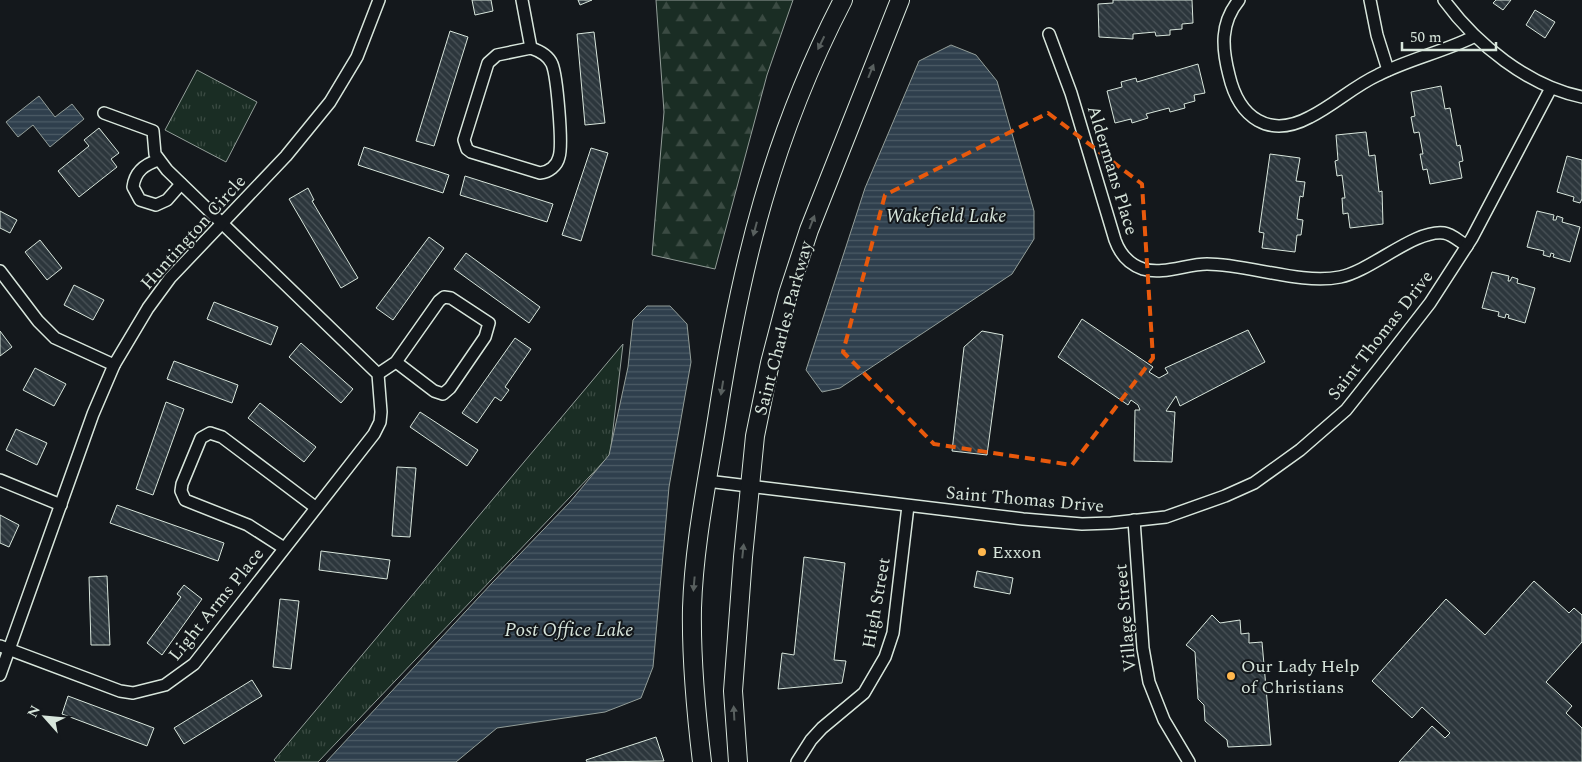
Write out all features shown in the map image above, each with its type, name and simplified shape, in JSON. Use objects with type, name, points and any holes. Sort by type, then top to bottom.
[{"type":"main road","points":[[702,762],[697,722],[692,608],[699,534],[737,304],[768,179],[798,93],[819,46],[843,0]]},
{"type":"main road","name":"Saint Charles Parkway","points":[[738,762],[733,691],[749,487],[761,409],[788,294],[809,230],[900,0]]},
{"type":"street","name":"Huntington Circle","points":[[0,675],[4,648],[114,365],[160,291],[286,156],[330,102],[357,57],[379,0]]},
{"type":"street","points":[[522,0],[531,48]]},
{"type":"street","points":[[1239,0],[1226,22],[1223,48],[1231,83],[1236,96],[1248,115],[1258,121],[1277,126],[1296,123],[1310,118],[1354,88],[1388,70],[1442,52],[1473,37]]},
{"type":"street","points":[[1370,0],[1376,35],[1388,70]]},
{"type":"street","points":[[1444,0],[1473,37],[1502,58],[1551,88],[1582,97]]},
{"type":"street","name":"Aldermans Place","points":[[1049,34],[1071,93],[1115,240],[1122,254],[1131,263],[1150,270],[1208,264],[1329,278],[1350,274],[1428,234],[1449,234],[1467,246]]},
{"type":"street","points":[[531,48],[542,52],[552,64],[561,146],[559,157],[554,166],[540,173],[471,152],[467,149],[464,140],[488,63],[497,55],[531,48]]},
{"type":"street","name":"Saint Thomas Drive","points":[[707,481],[908,506],[1082,524],[1166,517],[1225,496],[1254,483],[1300,450],[1346,410],[1430,303],[1486,215],[1551,88]]},
{"type":"street","points":[[104,113],[153,131],[153,146],[159,160],[181,184],[378,374],[396,362],[439,301],[444,297],[451,298],[489,323],[486,337],[450,388],[443,394],[434,391],[396,362]]},
{"type":"street","points":[[159,160],[147,164],[136,176],[133,187],[140,200],[156,206],[167,200],[181,184]]},
{"type":"street","points":[[0,271],[38,321],[55,338],[114,365]]},
{"type":"street","name":"Light Arms Place","points":[[4,648],[120,691],[143,692],[165,685],[194,664],[374,434],[380,422],[381,412],[378,374]]},
{"type":"street","points":[[284,548],[248,525],[185,500],[180,491],[201,438],[210,434],[222,437],[316,507]]},
{"type":"street","points":[[0,480],[61,505]]},
{"type":"street","name":"High Street","points":[[797,762],[811,740],[822,728],[864,693],[885,658],[893,633],[908,506]]},
{"type":"street","name":"Village Street","points":[[1134,520],[1143,648],[1149,682],[1164,720],[1189,762]]},
{"type":"highlighted area","points":[[1048,113],[1142,184],[1153,358],[1072,465],[934,444],[843,352],[885,195]]},
{"type":"green space","points":[[656,0],[793,0],[767,75],[715,269],[652,255],[664,112]]},
{"type":"green space","points":[[197,70],[257,102],[226,162],[165,130]]},
{"type":"green space","points":[[623,344],[610,455],[318,762],[276,762],[274,760]]},
{"type":"water","name":"Wakefield Lake","points":[[951,45],[976,55],[997,81],[1034,211],[1034,239],[1012,274],[840,388],[822,392],[806,370],[865,188],[919,61]]},
{"type":"water","points":[[39,96],[55,117],[72,104],[84,119],[50,147],[33,125],[18,137],[6,122]]},
{"type":"water","name":"Post Office Lake","points":[[647,306],[670,306],[687,324],[691,362],[669,487],[653,667],[641,698],[605,712],[497,728],[456,762],[326,762],[570,502],[609,455],[628,367],[633,320]]},
{"type":"building","points":[[472,0],[491,0],[493,11],[475,15]]},
{"type":"building","points":[[578,0],[592,0],[580,5]]},
{"type":"building","points":[[1113,0],[1192,0],[1193,23],[1182,24],[1182,29],[1170,30],[1170,35],[1156,36],[1155,32],[1133,34],[1133,39],[1099,37],[1098,4],[1113,3]]},
{"type":"building","points":[[1496,0],[1511,0],[1503,10],[1493,3]]},
{"type":"building","points":[[1535,10],[1555,22],[1545,38],[1526,25]]},
{"type":"building","points":[[450,31],[468,37],[434,146],[416,141]]},
{"type":"building","points":[[594,32],[605,123],[585,125],[577,34]]},
{"type":"building","points":[[1198,64],[1205,93],[1194,95],[1195,101],[1184,104],[1185,108],[1170,112],[1169,108],[1146,114],[1148,118],[1132,123],[1131,119],[1115,123],[1107,91],[1122,87],[1121,82],[1136,78],[1137,82]]},
{"type":"building","points":[[1441,86],[1445,109],[1450,108],[1457,146],[1460,145],[1463,161],[1459,162],[1462,178],[1430,184],[1427,169],[1423,170],[1420,154],[1423,154],[1419,132],[1414,133],[1411,117],[1415,116],[1411,92]]},
{"type":"building","points":[[99,128],[119,153],[111,159],[117,167],[79,197],[58,171],[89,146],[84,140]]},
{"type":"building","points":[[1366,132],[1369,156],[1375,155],[1379,192],[1382,191],[1383,224],[1350,228],[1348,213],[1343,214],[1342,198],[1345,198],[1342,175],[1337,176],[1335,161],[1338,160],[1336,135]]},
{"type":"building","points":[[364,147],[449,175],[443,193],[358,165]]},
{"type":"building","points":[[591,148],[608,153],[581,241],[562,235]]},
{"type":"building","points":[[1270,154],[1300,158],[1296,181],[1305,182],[1303,197],[1300,196],[1297,219],[1303,220],[1301,235],[1297,235],[1295,252],[1262,248],[1264,233],[1259,232]]},
{"type":"building","points":[[1567,156],[1582,160],[1582,199],[1580,203],[1573,201],[1574,197],[1557,192]]},
{"type":"building","points":[[465,176],[553,204],[547,222],[460,195]]},
{"type":"building","points":[[308,188],[314,200],[312,201],[358,278],[341,288],[289,199]]},
{"type":"building","points":[[0,211],[17,220],[10,233],[0,228]]},
{"type":"building","points":[[1537,211],[1554,215],[1553,220],[1556,220],[1557,216],[1563,218],[1562,222],[1580,227],[1570,262],[1553,257],[1554,254],[1551,253],[1550,257],[1543,255],[1544,251],[1527,247]]},
{"type":"building","points":[[429,237],[444,248],[393,320],[376,308]]},
{"type":"building","points":[[40,240],[62,268],[47,280],[25,252]]},
{"type":"building","points":[[466,253],[540,307],[529,323],[454,269]]},
{"type":"building","points":[[1492,272],[1509,276],[1508,281],[1512,277],[1518,279],[1517,283],[1535,288],[1525,323],[1508,318],[1509,315],[1506,314],[1505,318],[1498,316],[1499,312],[1482,308]]},
{"type":"building","points":[[74,285],[104,300],[93,320],[64,305]]},
{"type":"building","points":[[214,302],[278,327],[271,345],[207,319]]},
{"type":"building","points":[[1082,319],[1153,367],[1149,372],[1159,378],[1168,373],[1165,368],[1248,330],[1265,362],[1180,406],[1176,396],[1166,411],[1175,412],[1172,462],[1134,461],[1135,410],[1140,410],[1138,405],[1131,400],[1128,405],[1058,357]]},
{"type":"building","points":[[0,331],[12,347],[0,356]]},
{"type":"building","points":[[982,331],[1003,335],[987,455],[952,451],[964,347]]},
{"type":"building","points":[[515,338],[531,349],[505,387],[509,390],[501,401],[495,397],[477,423],[462,413]]},
{"type":"building","points":[[301,343],[353,389],[341,403],[289,357]]},
{"type":"building","points":[[174,361],[238,385],[232,403],[167,379]]},
{"type":"building","points":[[35,368],[66,384],[54,406],[23,390]]},
{"type":"building","points":[[166,402],[184,409],[153,495],[136,489]]},
{"type":"building","points":[[260,403],[316,447],[304,462],[248,418]]},
{"type":"building","points":[[420,412],[478,450],[467,466],[410,427]]},
{"type":"building","points":[[16,429],[47,443],[37,465],[6,450]]},
{"type":"building","points":[[397,467],[416,468],[410,537],[392,536]]},
{"type":"building","points":[[117,505],[224,543],[218,561],[110,523]]},
{"type":"building","points":[[0,515],[19,525],[9,547],[0,543]]},
{"type":"building","points":[[321,551],[390,560],[387,579],[319,570]]},
{"type":"building","points":[[804,557],[845,563],[834,660],[846,661],[842,683],[778,689],[782,653],[794,655]]},
{"type":"building","points":[[977,571],[1013,578],[1010,594],[974,587]]},
{"type":"building","points":[[107,576],[110,645],[91,645],[89,577]]},
{"type":"building","points":[[1534,581],[1569,613],[1574,608],[1582,615],[1582,642],[1546,682],[1572,706],[1566,713],[1582,728],[1582,762],[1399,762],[1432,726],[1445,738],[1450,733],[1422,707],[1412,718],[1372,681],[1446,599],[1485,635]]},
{"type":"building","points":[[184,585],[202,599],[162,655],[147,643],[181,597],[177,594]]},
{"type":"building","points":[[280,599],[299,601],[291,669],[273,667]]},
{"type":"building","name":"Our Lady Help of Christians","points":[[1212,615],[1220,623],[1240,620],[1241,634],[1249,633],[1249,643],[1262,642],[1271,745],[1228,747],[1227,740],[1205,721],[1204,705],[1198,699],[1195,652],[1186,645]]},
{"type":"building","points":[[252,680],[262,696],[184,744],[174,728]]},
{"type":"building","points":[[68,696],[154,728],[147,746],[62,714]]},
{"type":"building","points":[[656,737],[664,761],[587,762],[586,760]]},
{"type":"place","name":"Exxon","points":[[982,552]]},
{"type":"place","name":"Our Lady Help of Christians","points":[[1231,676]]}]
